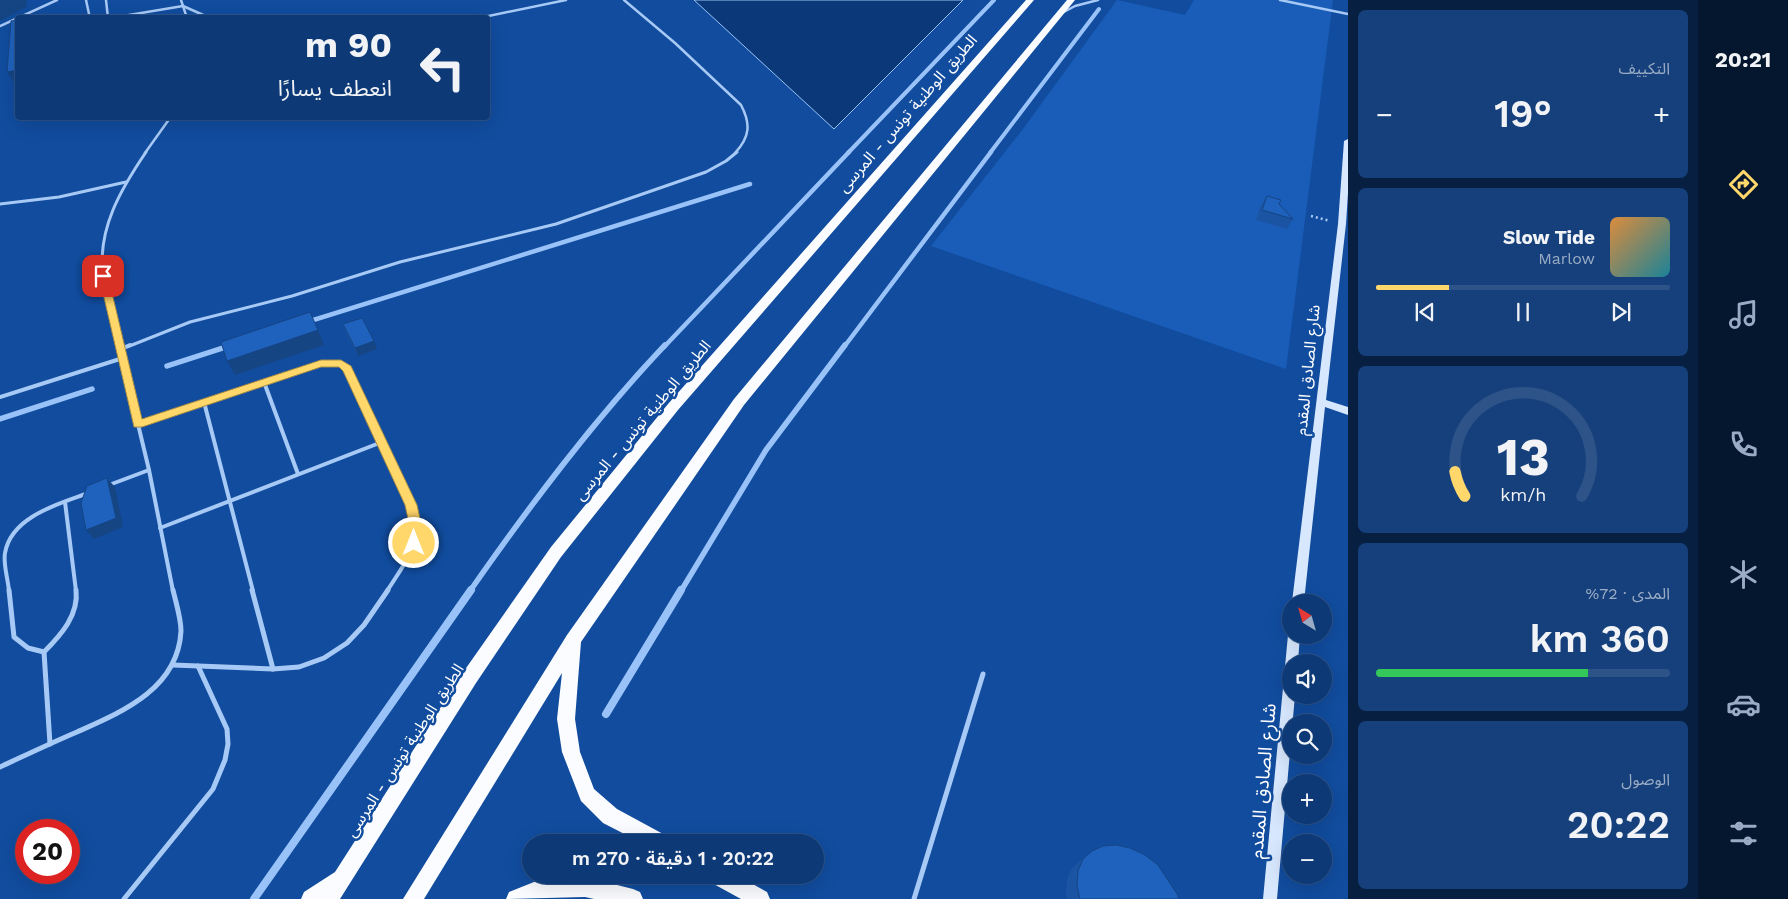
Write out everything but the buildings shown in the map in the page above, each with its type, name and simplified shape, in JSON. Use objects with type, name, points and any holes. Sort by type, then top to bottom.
[{"type":"highway","name":"الطريق الوطنية تونس - المرسى","points":[[329,899],[470,677],[556,552],[673,407],[1030,0]]},
{"type":"highway","points":[[412,899],[573,640],[739,402],[1071,0]]},
{"type":"highway","points":[[573,640],[566,719],[571,752],[588,795],[610,816],[643,834]]},
{"type":"highway","points":[[311,899],[342,878]]},
{"type":"highway","points":[[733,884],[760,899]]},
{"type":"highway","points":[[516,899],[539,890],[585,887],[632,899]]},
{"type":"main road","name":"شارع الصادق المقدم","points":[[1299,594],[1322,402],[1330,314],[1342,224],[1348,141]]},
{"type":"main road","points":[[1322,402],[1348,411]]},
{"type":"main road","name":"شارع الصادق المقدم","points":[[1270,899],[1288,704]]},
{"type":"lane","points":[[24,15],[57,0]]},
{"type":"lane","points":[[86,0],[90,15]]},
{"type":"lane","points":[[106,0],[109,15]]},
{"type":"lane","points":[[181,0],[186,15]]},
{"type":"lane","points":[[490,16],[566,0]]},
{"type":"lane","points":[[121,349],[167,330],[198,320],[292,296],[400,262],[518,234],[582,216],[706,172],[728,160],[742,147],[747,139],[750,125],[742,105],[675,43],[624,0]]},
{"type":"lane","points":[[1060,14],[1074,6],[1098,0]]},
{"type":"lane","points":[[1280,0],[1348,14]]},
{"type":"lane","points":[[1312,6],[1314,0]]},
{"type":"lane","points":[[128,15],[184,6],[204,15]]},
{"type":"lane","points":[[0,26],[15,19]]},
{"type":"lane","points":[[0,767],[120,713],[141,701],[160,684],[173,665],[180,647],[181,630],[149,470],[103,276],[102,251],[106,226],[126,182],[169,120]]},
{"type":"lane","points":[[0,204],[59,197],[126,182]]},
{"type":"lane","points":[[0,396],[123,358]]},
{"type":"lane","points":[[138,424],[321,363],[341,364],[348,368],[411,505],[415,523],[414,543],[405,564],[364,625],[347,644],[324,658],[298,667],[273,669],[173,665]]},
{"type":"lane","points":[[264,382],[298,474]]},
{"type":"lane","points":[[204,402],[273,669]]},
{"type":"lane","points":[[160,528],[382,442]]},
{"type":"lane","points":[[102,488],[149,470]]},
{"type":"lane","points":[[44,652],[21,646],[14,637],[5,553],[8,541],[23,524],[44,511],[93,492]]},
{"type":"lane","points":[[50,744],[44,652],[67,626],[74,613],[77,600],[65,502]]},
{"type":"lane","points":[[124,899],[213,789],[226,760],[227,728],[198,666]]},
{"type":"lane","points":[[914,899],[983,674]]},
{"type":"shaded area","points":[[694,0],[963,0],[834,129]]},
{"type":"shaded area","points":[[1117,0],[1185,15],[1194,0],[1333,0],[1286,369],[931,246],[1023,129]]},
{"type":"waterway","points":[[848,153],[994,0]]},
{"type":"waterway","points":[[990,153],[1099,9]]},
{"type":"waterway","points":[[664,347],[849,152]]},
{"type":"waterway","points":[[844,347],[991,152]]},
{"type":"waterway","points":[[307,322],[750,184]]},
{"type":"waterway","points":[[470,591],[563,464],[613,403],[665,345]]},
{"type":"waterway","points":[[681,591],[766,450],[845,345]]},
{"type":"waterway","points":[[167,366],[229,346],[227,347]]},
{"type":"waterway","points":[[0,419],[92,389]]},
{"type":"waterway","points":[[254,899],[471,590]]},
{"type":"waterway","points":[[606,714],[681,590]]},
{"type":"route","points":[[103,276],[138,424],[321,363],[332,362],[348,368],[411,505],[415,523],[414,543]]}]
